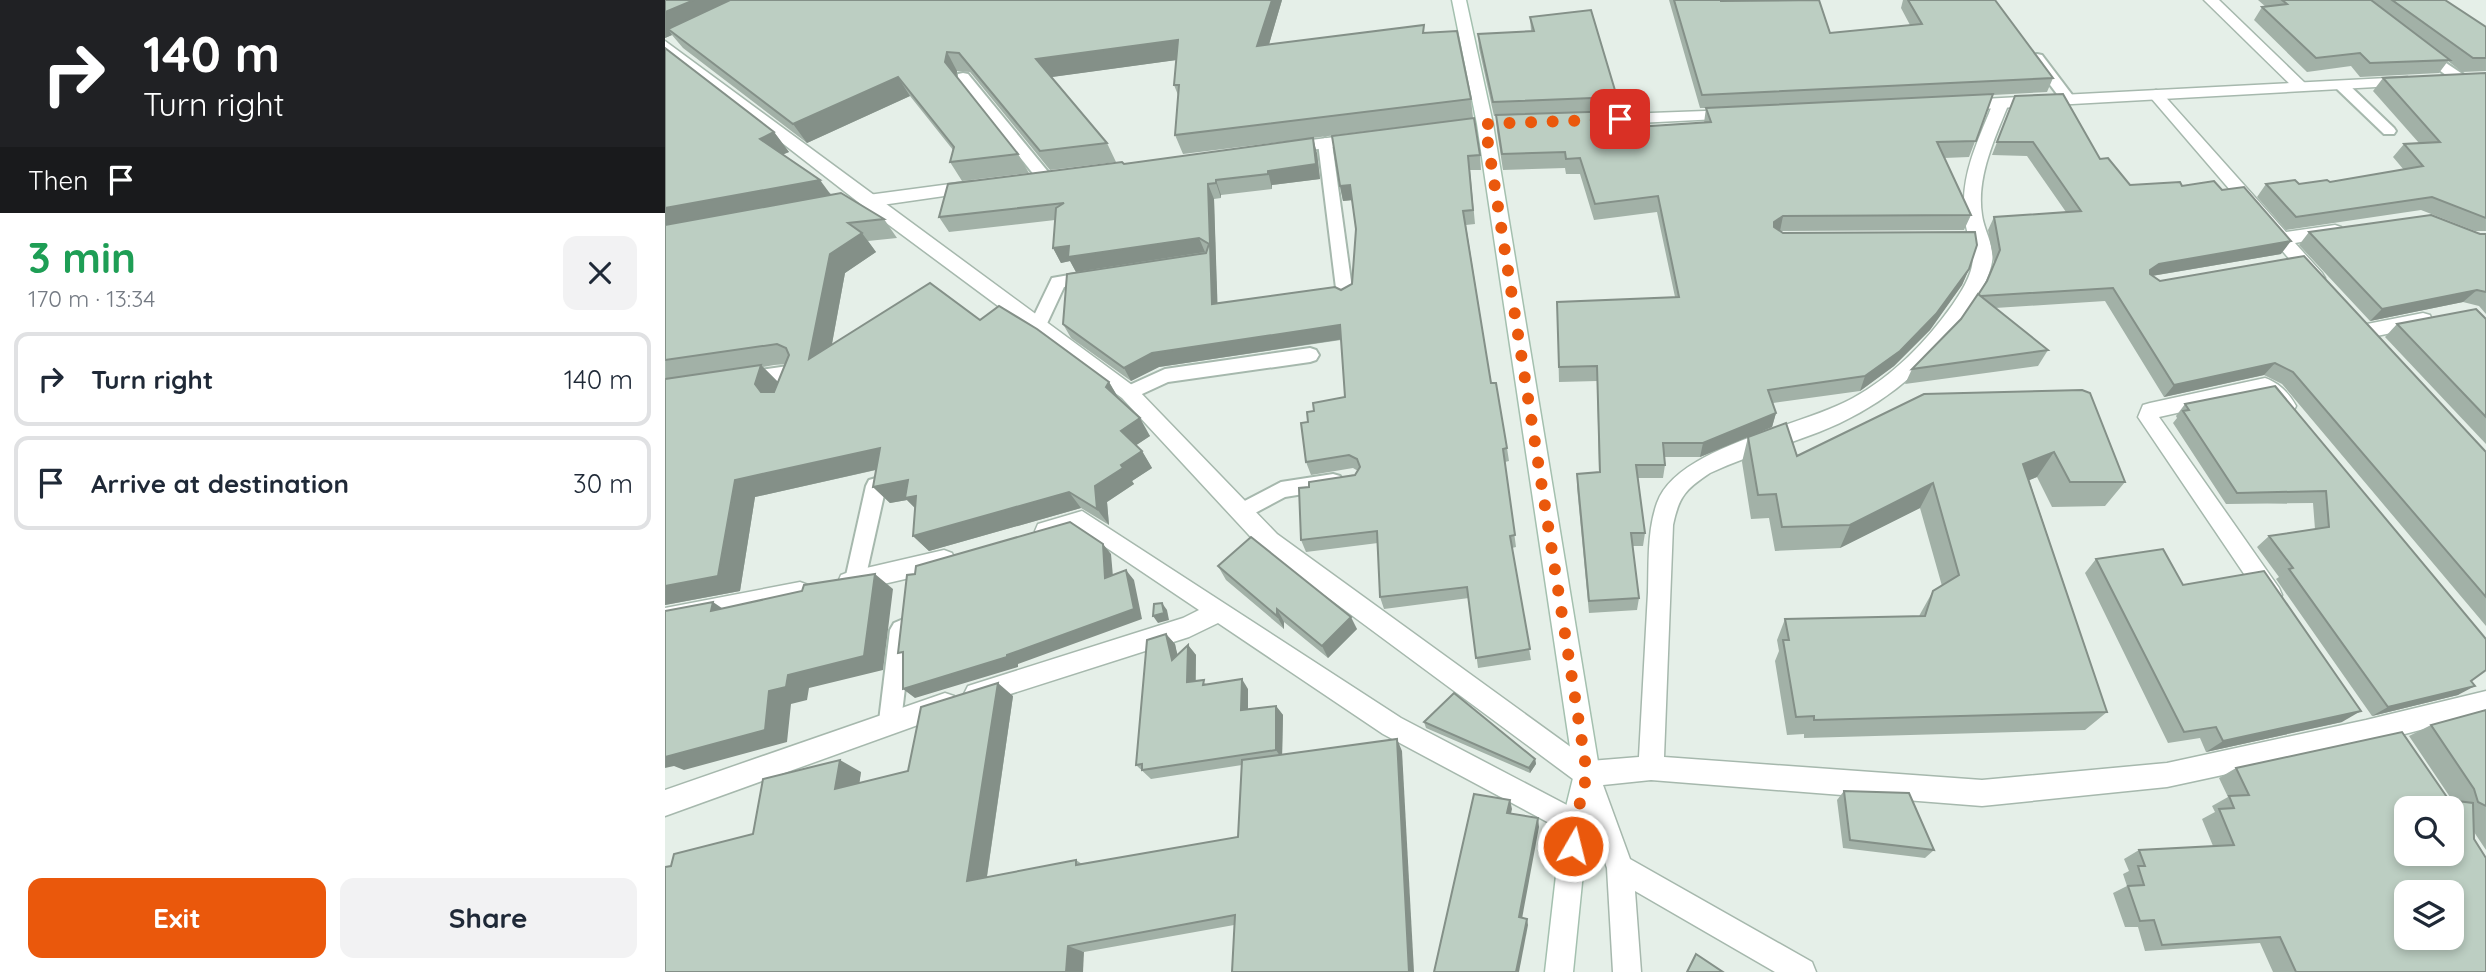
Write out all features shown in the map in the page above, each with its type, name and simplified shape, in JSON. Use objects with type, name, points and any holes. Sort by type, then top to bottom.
[{"type":"street","points":[[1459,0],[1485,124],[1587,774],[1620,868],[1627,972]]},
{"type":"street","points":[[2211,0],[2301,87]]},
{"type":"street","points":[[671,45],[868,201],[1129,393],[1269,541],[1587,774],[1651,768],[1982,793],[2167,775],[2484,704]]},
{"type":"street","points":[[1946,106],[2468,79]]},
{"type":"street","points":[[2156,95],[2282,239],[2292,261],[2333,295]]},
{"type":"street","points":[[1651,768],[1662,525],[1667,504],[1675,488],[1719,460],[1827,421],[1891,384],[1927,350],[1951,320],[1975,282],[1983,260],[1972,239],[1976,176],[2001,103]]},
{"type":"street","points":[[1579,121],[1754,114]]},
{"type":"street","points":[[1271,150],[1378,137]]},
{"type":"street","points":[[840,206],[990,185]]},
{"type":"street","points":[[2282,239],[2358,228]]},
{"type":"street","points":[[2385,351],[2362,327],[2439,317]]},
{"type":"street","points":[[2280,608],[2148,417],[2150,411],[2265,386],[2273,391],[2300,423]]},
{"type":"street","points":[[1023,538],[1081,520],[1392,726],[1575,823]]},
{"type":"street","points":[[665,618],[823,587],[959,556]]},
{"type":"street","points":[[665,803],[890,721],[1189,627],[1218,611]]},
{"type":"street","points":[[2350,710],[2377,730]]},
{"type":"street","points":[[1559,972],[1575,823],[1587,774]]},
{"type":"street","points":[[1620,868],[1802,972]]},
{"type":"lane","points":[[2409,41],[2468,79]]},
{"type":"lane","points":[[2026,43],[2068,99]]},
{"type":"lane","points":[[963,77],[1044,177]]},
{"type":"lane","points":[[2342,86],[2389,131]]},
{"type":"lane","points":[[1325,143],[1345,296]]},
{"type":"lane","points":[[1038,326],[1058,282],[1111,274]]},
{"type":"lane","points":[[1129,393],[1165,376],[1310,355]]},
{"type":"lane","points":[[730,381],[795,372],[785,402]]},
{"type":"lane","points":[[1242,512],[1281,490],[1352,479]]},
{"type":"lane","points":[[855,580],[876,486]]},
{"type":"lane","points":[[890,721],[908,569]]},
{"type":"lane","points":[[2377,730],[2402,751]]},
{"type":"building","points":[[665,0],[694,0],[665,12]]},
{"type":"building","points":[[730,0],[1272,0],[1257,46],[1424,25],[1423,33],[1457,31],[1471,99],[1175,135],[1179,85],[1174,85],[1178,40],[1036,59],[1107,143],[1040,151],[959,53],[947,52],[945,62],[1018,154],[950,162],[954,147],[898,77],[793,124],[668,29]]},
{"type":"building","points":[[1674,0],[1819,0],[1830,33],[1922,24],[1908,0],[1995,0],[2053,78],[1702,95]]},
{"type":"building","points":[[2282,0],[2371,0],[2450,60],[2370,63],[2360,53],[2316,58],[2262,7],[2287,4]]},
{"type":"building","points":[[2392,0],[2445,0],[2486,27],[2486,58],[2473,58]]},
{"type":"building","points":[[1591,10],[1617,97],[1493,102],[1478,34],[1534,31],[1530,17]]},
{"type":"building","points":[[665,48],[774,132],[760,139],[820,180],[665,208]]},
{"type":"building","points":[[2486,73],[2486,218],[2432,197],[2296,217],[2266,184],[2295,180],[2299,184],[2327,180],[2330,182],[2423,166],[2404,144],[2440,142],[2383,78]]},
{"type":"building","points":[[1993,94],[1976,141],[1937,142],[1971,215],[1783,216],[1774,222],[1774,227],[1783,233],[1975,232],[1977,245],[1969,269],[1936,314],[1900,351],[1865,376],[1768,390],[1776,413],[1703,443],[1663,443],[1665,465],[1636,465],[1645,533],[1631,533],[1639,598],[1589,601],[1577,474],[1600,472],[1597,366],[1559,367],[1557,302],[1679,297],[1658,196],[1595,204],[1580,158],[1566,159],[1565,152],[1502,154],[1496,115],[1621,111],[1626,125],[1636,127],[1711,122],[1706,108]]},
{"type":"building","points":[[2063,94],[2100,159],[2108,158],[2130,185],[2180,182],[2182,186],[2214,181],[2222,190],[2244,187],[2291,241],[2159,264],[2150,270],[2150,274],[2160,281],[2304,256],[2486,452],[2486,597],[2293,372],[2275,363],[2174,385],[2113,288],[1978,295],[2000,250],[1994,217],[2081,211],[2033,142],[1997,142],[2015,96]]},
{"type":"building","points":[[1474,118],[1480,155],[1468,156],[1473,210],[1463,211],[1491,383],[1496,383],[1507,448],[1503,449],[1515,535],[1510,536],[1530,649],[1476,658],[1467,587],[1380,597],[1377,531],[1301,540],[1299,488],[1309,487],[1309,482],[1355,475],[1360,467],[1357,459],[1349,455],[1306,462],[1301,423],[1308,422],[1307,412],[1314,411],[1313,403],[1345,397],[1340,325],[1152,353],[1124,368],[1063,324],[1067,274],[1206,253],[1209,244],[1199,238],[1068,257],[1069,246],[1053,248],[1056,208],[1064,203],[939,217],[948,184],[1122,162],[1124,164],[1313,138],[1316,164],[1268,171],[1268,174],[1216,180],[1216,183],[1208,184],[1212,304],[1335,287],[1341,290],[1352,284],[1356,229],[1350,185],[1340,186],[1332,136]]},
{"type":"building","points":[[841,193],[884,219],[848,223],[862,233],[830,254],[809,359],[930,283],[980,320],[999,306],[1037,329],[1109,382],[1106,387],[1140,418],[1121,431],[1142,451],[1121,465],[1123,468],[1095,486],[1097,509],[1069,492],[913,536],[916,496],[905,498],[908,480],[873,487],[880,448],[735,480],[718,576],[665,586],[665,379],[761,365],[755,384],[761,392],[774,392],[789,355],[786,348],[777,344],[665,360],[665,225]]},
{"type":"building","points":[[2431,215],[2486,234],[2486,292],[2477,290],[2382,309],[2309,232]]},
{"type":"building","points":[[1978,294],[2048,350],[1912,369],[1961,319]]},
{"type":"building","points":[[2476,309],[2486,319],[2486,417],[2397,324]]},
{"type":"building","points":[[2275,386],[2486,639],[2486,670],[2471,681],[2475,686],[2388,707],[2289,569],[2293,568],[2269,536],[2329,527],[2326,491],[2237,493],[2183,411],[2189,410],[2185,404]]},
{"type":"building","points":[[2082,390],[2090,393],[2125,482],[2070,482],[2054,452],[2023,464],[2107,712],[1814,720],[1814,716],[1796,717],[1783,640],[1789,640],[1785,619],[1925,616],[1933,591],[1959,575],[1933,483],[1850,525],[1782,527],[1776,494],[1758,495],[1748,437],[1786,423],[1797,456],[1924,394]]},
{"type":"building","points":[[1070,522],[1103,544],[1105,578],[1126,570],[1134,609],[1007,657],[903,689],[903,652],[898,653],[907,575],[915,574],[916,566]]},
{"type":"building","points":[[1251,537],[1351,617],[1322,646],[1277,609],[1277,616],[1218,566]]},
{"type":"building","points":[[2163,549],[2183,585],[2264,571],[2361,711],[2223,741],[2216,727],[2184,732],[2096,559]]},
{"type":"building","points":[[875,574],[864,656],[788,675],[786,687],[769,691],[765,730],[665,757],[665,611],[713,602],[711,611],[802,591],[804,585]]},
{"type":"building","points":[[1162,603],[1164,613],[1153,616],[1154,604]]},
{"type":"building","points":[[1166,634],[1172,660],[1188,645],[1187,682],[1204,680],[1203,685],[1242,679],[1241,710],[1276,706],[1276,750],[1142,770],[1142,764],[1136,765],[1147,640]]},
{"type":"building","points":[[998,683],[967,881],[1076,860],[1076,865],[1238,837],[1242,760],[1397,739],[1409,972],[1232,972],[1235,915],[1068,946],[1066,972],[665,972],[665,867],[671,866],[674,854],[753,834],[763,779],[840,760],[835,789],[908,771],[921,707]]},
{"type":"building","points":[[1454,693],[1535,759],[1529,768],[1424,722]]},
{"type":"building","points":[[2486,710],[2486,806],[2478,802],[2474,789],[2431,725]]},
{"type":"building","points":[[2402,732],[2446,796],[2394,796],[2394,866],[2464,866],[2464,802],[2473,803],[2474,839],[2486,858],[2486,972],[2296,972],[2280,937],[2162,945],[2154,920],[2140,921],[2128,886],[2144,885],[2138,866],[2145,866],[2139,850],[2234,845],[2219,809],[2234,808],[2229,796],[2249,795],[2236,768]]},
{"type":"building","points":[[1844,791],[1909,793],[1934,850],[1850,840]]},
{"type":"building","points":[[1474,794],[1510,800],[1507,813],[1538,818],[1519,917],[1527,919],[1516,972],[1434,972]]},
{"type":"building","points":[[1696,954],[1723,972],[1687,972]]},
{"type":"route","points":[[1573,846],[1575,823],[1587,774],[1485,124],[1620,119]]}]
